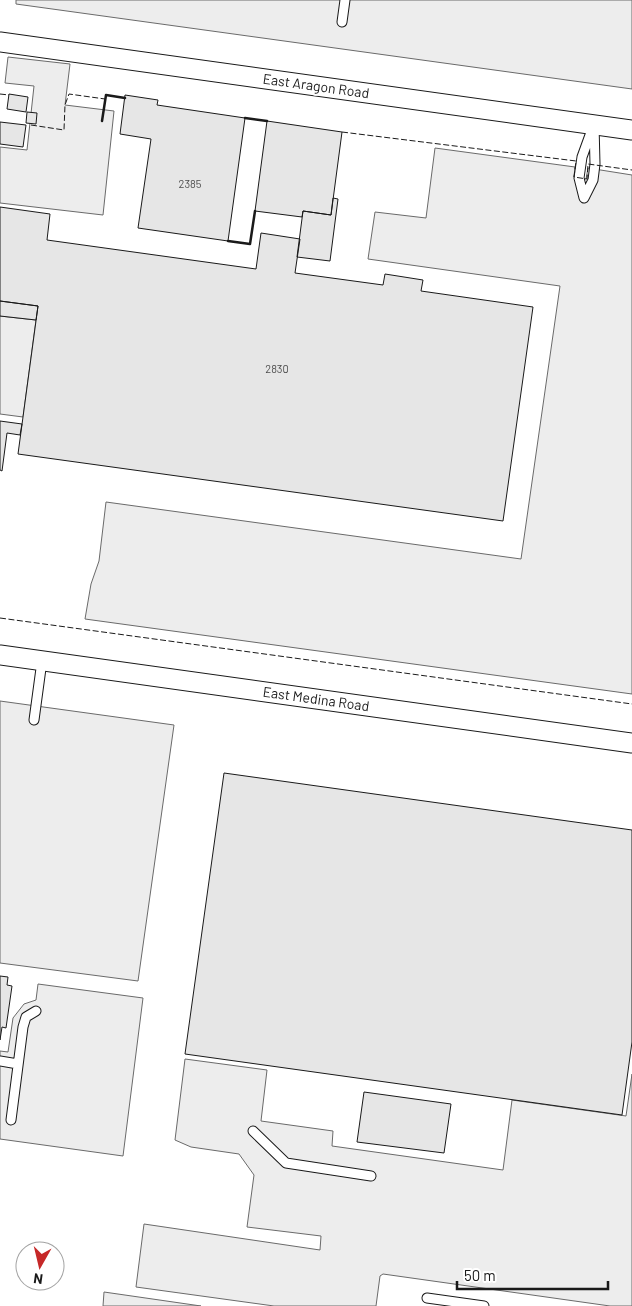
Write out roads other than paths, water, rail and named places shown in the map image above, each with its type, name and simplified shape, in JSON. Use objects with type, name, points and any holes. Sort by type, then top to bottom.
[{"type":"street","name":"East Aragon Road","points":[[0,42],[632,130]]},
{"type":"street","name":"East Medina Road","points":[[0,655],[632,743]]},
{"type":"lane","points":[[342,22],[345,0]]},
{"type":"lane","points":[[594,124],[593,180],[584,198],[580,178],[582,157],[594,124]]},
{"type":"lane","points":[[34,720],[42,660]]},
{"type":"lane","points":[[11,1120],[23,1027],[26,1016],[36,1011]]},
{"type":"lane","points":[[0,1061],[18,1064]]},
{"type":"lane","points":[[253,1131],[286,1164],[371,1176]]},
{"type":"lane","points":[[427,1298],[484,1306]]}]
